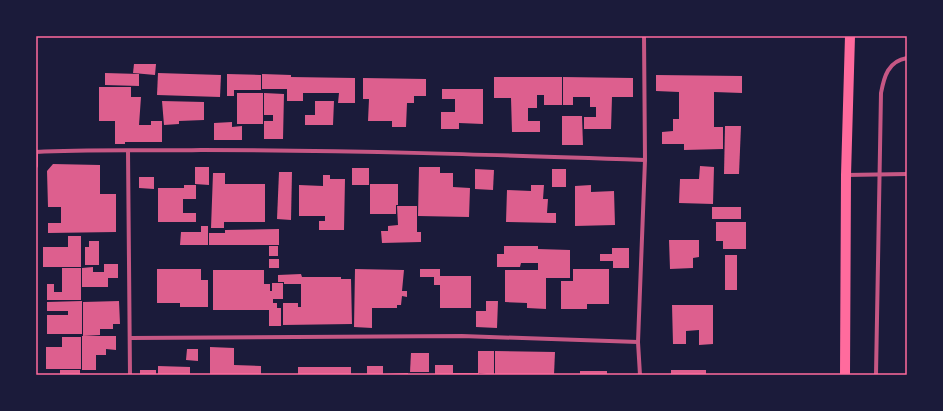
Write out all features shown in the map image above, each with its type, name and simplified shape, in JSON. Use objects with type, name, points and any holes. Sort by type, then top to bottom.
[{"type":"main road","points":[[845,375],[846,175],[850,36]]},
{"type":"street","points":[[640,375],[638,342],[644,160],[644,36]]},
{"type":"street","points":[[876,375],[881,174],[881,93],[885,74],[892,65],[907,58]]},
{"type":"street","points":[[36,166],[36,152],[83,149],[128,151],[311,150],[644,160]]},
{"type":"street","points":[[128,151],[128,265],[131,338],[130,375]]},
{"type":"street","points":[[846,175],[907,174]]},
{"type":"street","points":[[131,338],[462,336],[638,342]]},
{"type":"building","points":[[134,64],[156,64],[155,75],[133,73]]},
{"type":"building","points":[[105,73],[139,74],[139,86],[105,85]]},
{"type":"building","points":[[158,73],[221,75],[220,97],[157,95]]},
{"type":"building","points":[[227,74],[261,75],[261,90],[234,90],[234,96],[227,96]]},
{"type":"building","points":[[262,74],[291,75],[291,77],[355,78],[355,103],[338,103],[339,93],[303,93],[303,101],[287,101],[287,89],[262,89]]},
{"type":"building","points":[[656,75],[742,76],[742,93],[714,92],[714,127],[723,127],[723,149],[684,150],[684,144],[662,144],[662,132],[673,131],[673,119],[679,119],[679,92],[656,91]]},
{"type":"building","points":[[494,77],[562,77],[562,105],[544,105],[544,95],[537,95],[537,108],[528,108],[528,121],[540,121],[540,132],[512,132],[511,98],[494,98]]},
{"type":"building","points":[[563,77],[633,78],[633,97],[612,97],[611,129],[584,129],[584,117],[596,117],[596,107],[590,107],[590,97],[573,97],[573,105],[563,105]]},
{"type":"building","points":[[363,78],[426,79],[426,96],[414,96],[414,103],[407,103],[406,127],[392,127],[392,121],[368,121],[369,99],[363,99]]},
{"type":"building","points":[[99,87],[131,87],[131,97],[141,97],[139,125],[151,125],[151,121],[162,121],[162,142],[125,142],[125,144],[115,144],[115,121],[99,121]]},
{"type":"building","points":[[442,89],[483,89],[483,124],[459,123],[459,129],[441,129],[441,112],[455,112],[455,99],[442,99]]},
{"type":"building","points":[[237,93],[263,93],[263,124],[237,124]]},
{"type":"building","points":[[264,93],[284,94],[283,139],[264,139],[264,121],[273,121],[273,115],[264,115]]},
{"type":"building","points":[[162,101],[204,102],[204,120],[179,121],[179,124],[164,125]]},
{"type":"building","points":[[315,101],[334,101],[333,125],[305,125],[305,115],[315,115]]},
{"type":"building","points":[[562,116],[582,116],[583,145],[562,145]]},
{"type":"building","points":[[232,122],[232,127],[242,126],[242,140],[214,140],[214,123]]},
{"type":"building","points":[[725,126],[741,126],[739,174],[724,174]]},
{"type":"building","points":[[53,164],[100,165],[100,194],[116,194],[116,232],[48,233],[48,223],[61,223],[61,207],[48,207],[47,171]]},
{"type":"building","points":[[700,166],[714,167],[713,204],[679,203],[680,179],[699,179]]},
{"type":"building","points":[[195,167],[209,167],[209,185],[195,184]]},
{"type":"building","points":[[419,167],[440,167],[440,173],[453,173],[453,187],[470,188],[469,217],[418,216]]},
{"type":"building","points":[[352,168],[369,168],[369,185],[352,185]]},
{"type":"building","points":[[475,169],[494,170],[493,190],[475,189]]},
{"type":"building","points":[[552,169],[566,169],[566,187],[552,187]]},
{"type":"building","points":[[279,172],[292,172],[291,220],[277,219]]},
{"type":"building","points":[[213,173],[225,173],[225,184],[265,184],[265,222],[224,222],[224,228],[211,228]]},
{"type":"building","points":[[323,175],[330,175],[330,179],[345,179],[344,230],[319,230],[319,221],[325,221],[325,216],[299,216],[299,185],[323,186]]},
{"type":"building","points":[[139,177],[154,177],[154,189],[139,188]]},
{"type":"building","points":[[370,184],[398,184],[398,205],[396,205],[396,214],[370,214]]},
{"type":"building","points":[[184,185],[196,185],[196,199],[183,199],[183,213],[196,213],[196,222],[158,222],[158,188],[184,188]]},
{"type":"building","points":[[531,185],[544,185],[543,199],[548,199],[547,213],[556,213],[556,223],[506,222],[507,190],[531,191]]},
{"type":"building","points":[[591,185],[591,192],[614,191],[615,225],[575,226],[575,186]]},
{"type":"building","points":[[397,206],[417,206],[417,232],[421,232],[421,242],[382,243],[381,231],[388,231],[388,226],[398,225]]},
{"type":"building","points":[[712,207],[741,207],[741,219],[712,219]]},
{"type":"building","points":[[716,222],[746,222],[746,249],[723,249],[723,241],[716,241]]},
{"type":"building","points":[[201,226],[208,226],[208,245],[180,245],[181,232],[201,232]]},
{"type":"building","points":[[279,229],[279,245],[209,245],[209,233],[225,233],[225,230]]},
{"type":"building","points":[[68,236],[81,236],[81,267],[43,267],[43,247],[68,247]]},
{"type":"building","points":[[669,240],[699,240],[699,257],[693,258],[693,268],[670,269]]},
{"type":"building","points":[[89,241],[99,241],[99,265],[85,265],[85,247],[89,247]]},
{"type":"building","points":[[269,246],[278,246],[278,256],[269,256]]},
{"type":"building","points":[[504,246],[538,246],[538,249],[570,250],[570,278],[546,278],[546,309],[527,308],[527,303],[505,302],[505,270],[538,270],[538,263],[521,263],[520,267],[497,267],[497,254],[504,254]]},
{"type":"building","points":[[612,248],[629,248],[629,268],[613,268],[613,261],[600,261],[600,254],[612,254]]},
{"type":"building","points":[[725,255],[737,255],[737,290],[725,290]]},
{"type":"building","points":[[269,259],[279,259],[279,268],[269,268]]},
{"type":"building","points":[[104,264],[118,264],[118,278],[108,278],[108,287],[82,287],[82,268],[93,267],[93,272],[104,272]]},
{"type":"building","points":[[62,268],[81,268],[81,300],[47,300],[47,284],[54,284],[54,292],[62,292]]},
{"type":"building","points":[[157,269],[201,269],[201,280],[208,280],[208,307],[180,307],[180,303],[157,303]]},
{"type":"building","points":[[355,269],[404,270],[402,291],[407,291],[407,297],[402,296],[401,305],[397,305],[397,308],[372,308],[372,328],[354,327]]},
{"type":"building","points":[[420,269],[440,269],[440,276],[471,276],[471,308],[440,308],[440,285],[434,285],[434,277],[420,277]]},
{"type":"building","points":[[573,269],[609,269],[609,304],[587,304],[587,309],[561,309],[561,281],[573,281]]},
{"type":"building","points":[[213,270],[264,270],[264,284],[270,284],[270,291],[272,291],[272,283],[283,283],[283,299],[273,299],[273,303],[277,303],[277,308],[281,308],[281,326],[269,326],[269,310],[213,310]]},
{"type":"building","points":[[301,274],[302,277],[341,277],[341,279],[351,279],[352,324],[283,325],[283,303],[298,303],[298,307],[301,307],[301,284],[284,284],[284,282],[278,282],[278,275]]},
{"type":"building","points":[[82,301],[82,334],[47,334],[47,315],[68,315],[68,311],[47,311],[47,302]]},
{"type":"building","points":[[119,301],[120,324],[113,324],[113,329],[100,329],[100,335],[83,336],[83,302]]},
{"type":"building","points":[[486,301],[498,301],[497,328],[476,327],[476,311],[486,311]]},
{"type":"building","points":[[672,305],[713,305],[713,344],[699,345],[699,330],[686,331],[686,344],[673,344]]},
{"type":"building","points":[[82,336],[116,336],[116,350],[106,349],[106,355],[96,355],[96,370],[82,370]]},
{"type":"building","points":[[62,337],[81,337],[81,369],[46,369],[46,347],[62,347]]},
{"type":"building","points":[[210,347],[234,348],[234,365],[261,366],[261,375],[210,375]]},
{"type":"building","points":[[187,349],[198,349],[198,361],[186,360]]},
{"type":"building","points":[[478,351],[494,351],[494,375],[479,373],[479,375],[435,375],[435,365],[453,365],[453,373],[478,373]]},
{"type":"building","points":[[495,351],[555,352],[554,375],[495,375]]},
{"type":"building","points":[[411,353],[429,353],[429,372],[410,372]]},
{"type":"building","points":[[158,366],[190,367],[190,375],[158,375]]},
{"type":"building","points":[[367,366],[383,366],[383,374],[408,373],[408,375],[367,375]]},
{"type":"building","points":[[298,367],[351,367],[351,375],[298,375]]},
{"type":"building","points":[[60,370],[80,370],[80,375],[60,375]]},
{"type":"building","points":[[140,370],[156,370],[156,375],[140,375]]},
{"type":"building","points":[[671,370],[706,370],[706,375],[671,375]]},
{"type":"building","points":[[580,371],[607,371],[607,375],[580,375]]}]
